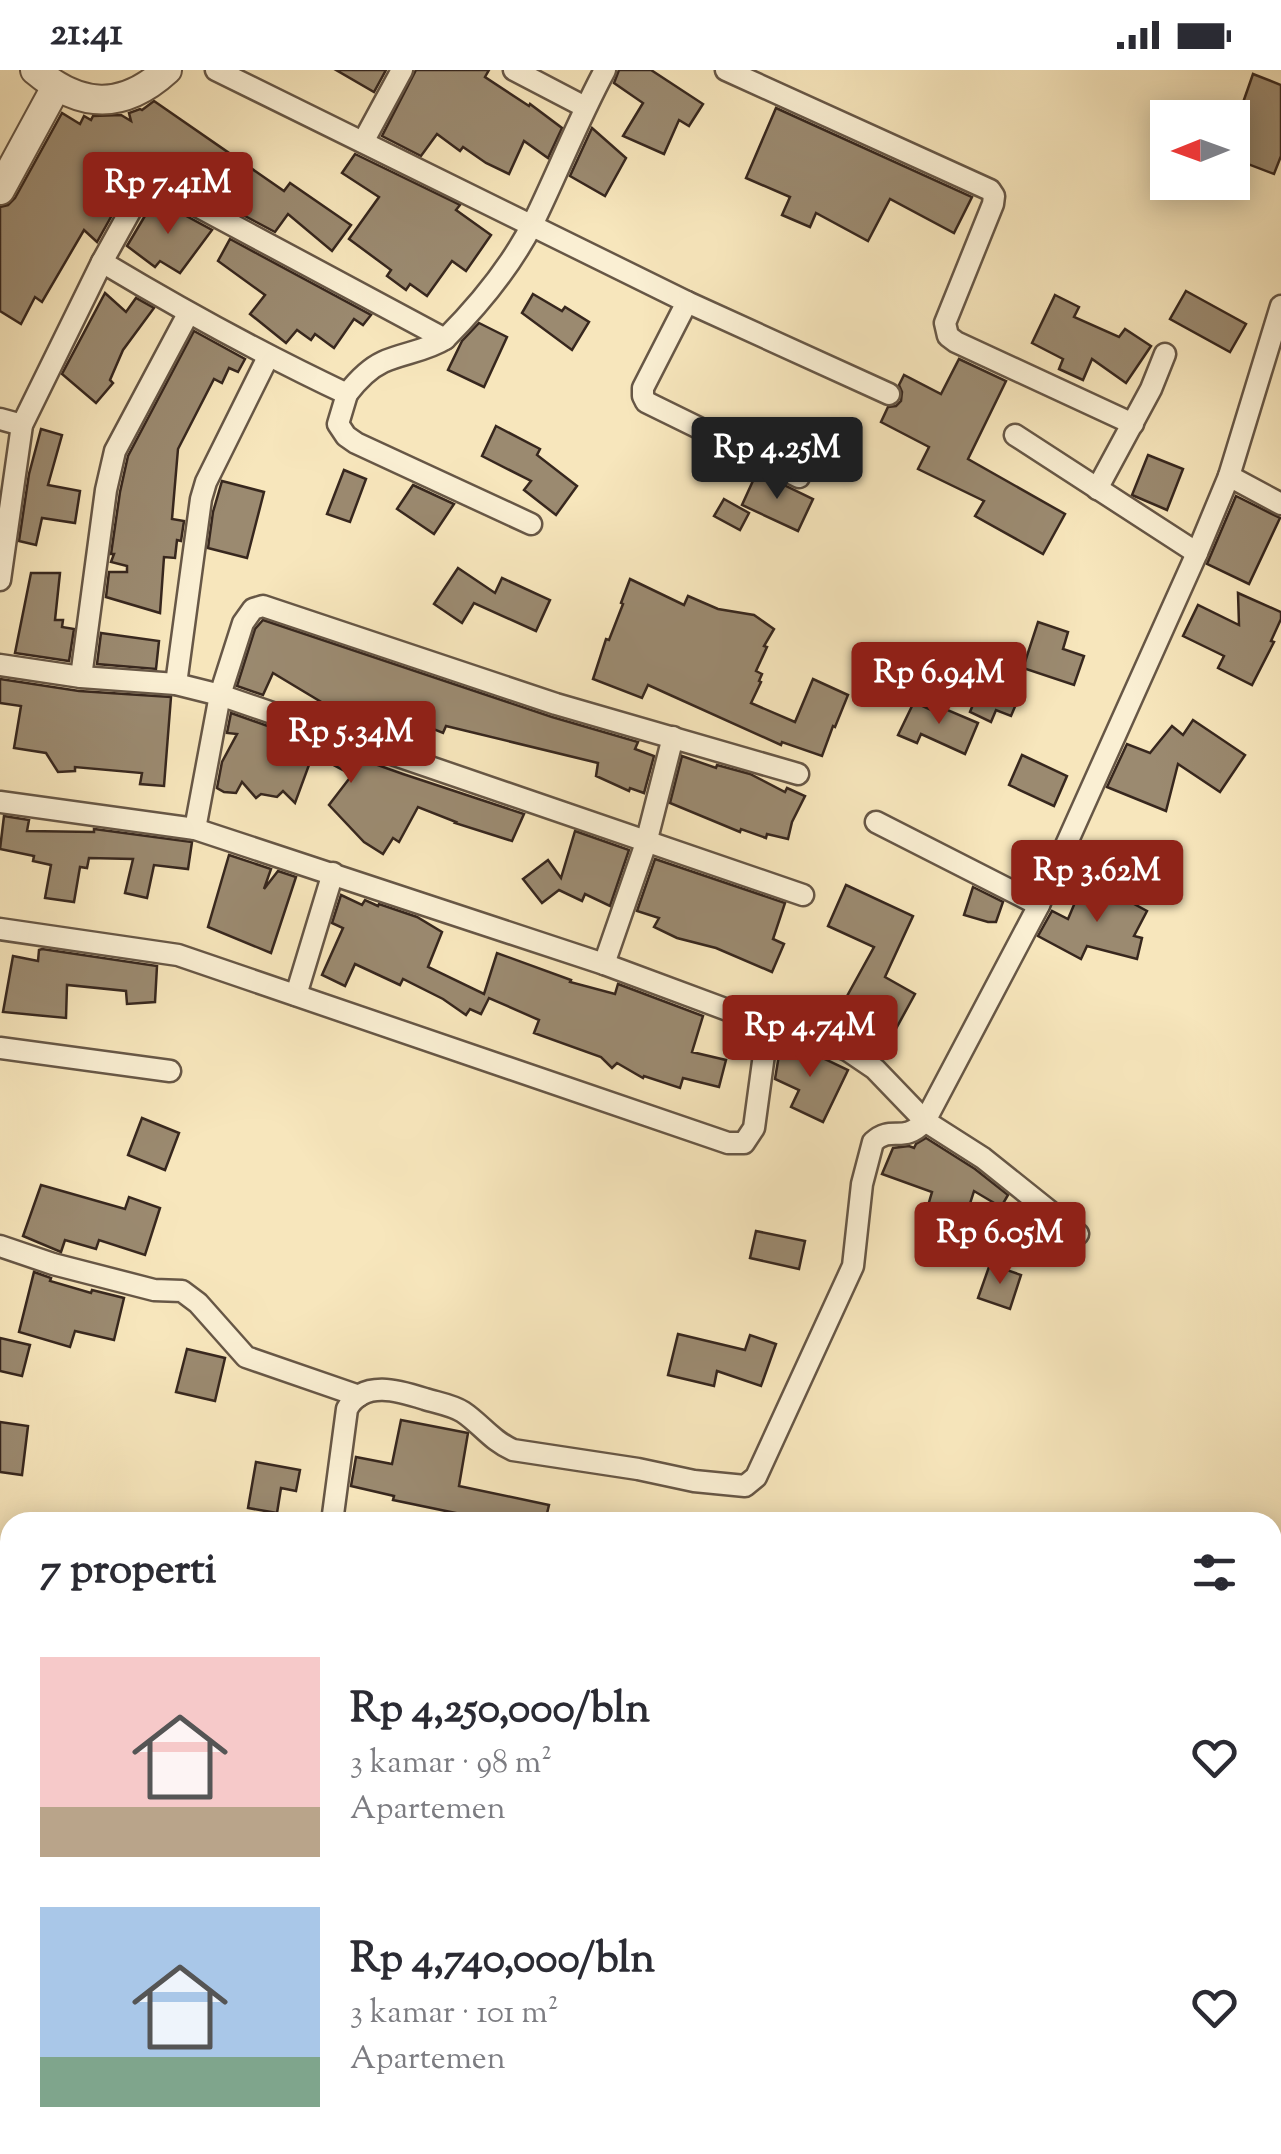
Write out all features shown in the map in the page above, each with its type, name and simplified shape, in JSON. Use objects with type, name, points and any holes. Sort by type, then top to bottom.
[{"type":"street","points":[[0,190],[45,79],[84,98],[116,98],[135,93],[167,70]]},
{"type":"street","points":[[216,70],[687,302],[889,394]]},
{"type":"street","points":[[363,142],[402,70]]},
{"type":"street","points":[[514,70],[585,107]]},
{"type":"street","points":[[531,524],[356,443],[338,424],[346,394],[371,369],[445,339],[499,277],[532,224],[605,70]]},
{"type":"street","points":[[726,70],[990,190],[993,204],[946,323],[948,336],[1133,424]]},
{"type":"street","points":[[0,580],[22,425],[143,188],[156,184],[445,339]]},
{"type":"street","points":[[102,262],[188,314],[346,394]]},
{"type":"street","points":[[687,302],[643,388],[646,402],[800,476]]},
{"type":"street","points":[[333,1512],[347,1409],[358,1396],[375,1390],[392,1389],[459,1410],[499,1444],[513,1450],[745,1486],[760,1473],[850,1274],[856,1256],[862,1184],[873,1142],[888,1133],[909,1134],[925,1121],[1039,906],[1229,476],[1281,306]]},
{"type":"street","points":[[81,677],[106,490],[115,451],[188,314]]},
{"type":"street","points":[[1096,489],[1152,389],[1165,354]]},
{"type":"street","points":[[176,684],[201,499],[268,357]]},
{"type":"street","points":[[0,419],[22,425]]},
{"type":"street","points":[[1016,435],[1197,553]]},
{"type":"street","points":[[1229,476],[1281,504]]},
{"type":"street","points":[[195,828],[220,694],[243,623],[253,609],[263,606],[556,704],[798,774]]},
{"type":"street","points":[[0,665],[81,677],[176,684],[220,694],[804,895]]},
{"type":"street","points":[[604,964],[646,842],[674,736]]},
{"type":"street","points":[[0,802],[195,828],[604,964],[768,1025],[820,1038],[846,1050],[884,1077],[925,1121],[983,1158],[1078,1234]]},
{"type":"street","points":[[876,822],[1039,906]]},
{"type":"street","points":[[296,995],[332,874]]},
{"type":"street","points":[[0,929],[167,952],[674,1126],[737,1144],[748,1138],[754,1128],[768,1025]]},
{"type":"street","points":[[0,1048],[170,1072]]},
{"type":"street","points":[[0,1246],[154,1290],[182,1291],[198,1302],[246,1356],[358,1396]]},
{"type":"building","points":[[336,70],[386,70],[374,92]]},
{"type":"building","points":[[416,70],[489,70],[485,77],[562,128],[548,158],[524,141],[509,174],[463,147],[460,151],[437,134],[421,156],[382,136]]},
{"type":"building","points":[[619,70],[651,70],[703,104],[689,126],[679,120],[664,154],[623,136],[643,103],[614,83]]},
{"type":"building","points":[[1253,74],[1281,85],[1281,156],[1274,174],[1250,165],[1250,100],[1244,100]]},
{"type":"building","points":[[154,101],[284,191],[290,183],[351,225],[332,251],[288,214],[275,232],[162,172],[152,171],[131,181],[97,242],[84,230],[42,302],[35,297],[21,324],[0,311],[0,207],[15,198],[62,113],[80,124],[84,116],[91,120],[93,116],[121,115],[131,121],[129,113]]},
{"type":"building","points":[[776,108],[972,197],[954,233],[890,199],[868,241],[816,213],[810,227],[782,215],[790,197],[746,178]]},
{"type":"building","points":[[592,128],[626,158],[605,196],[570,176]]},
{"type":"building","points":[[355,154],[460,205],[456,210],[491,235],[466,271],[452,261],[427,296],[410,284],[406,290],[387,276],[391,270],[349,239],[379,197],[342,173]]},
{"type":"building","points":[[155,199],[212,230],[180,273],[160,261],[155,267],[127,246]]},
{"type":"building","points":[[230,239],[371,315],[363,325],[354,319],[334,348],[315,334],[311,340],[297,330],[286,343],[250,314],[265,295],[218,261]]},
{"type":"building","points":[[1186,291],[1246,324],[1230,352],[1170,319]]},
{"type":"building","points":[[105,293],[126,312],[136,298],[154,308],[123,350],[110,380],[113,383],[96,403],[62,374]]},
{"type":"building","points":[[533,294],[589,322],[572,350],[522,313]]},
{"type":"building","points":[[1055,295],[1079,307],[1074,317],[1119,337],[1125,329],[1151,346],[1126,383],[1092,359],[1083,380],[1059,369],[1063,359],[1032,343]]},
{"type":"building","points":[[479,323],[507,337],[484,387],[448,370],[462,341]]},
{"type":"building","points":[[194,331],[245,359],[238,372],[229,368],[222,383],[214,379],[178,449],[172,519],[184,521],[175,558],[164,557],[160,613],[106,597],[109,572],[127,572],[127,566],[111,562],[111,554],[128,456]]},
{"type":"building","points":[[959,359],[1006,381],[968,459],[1065,514],[1043,554],[975,516],[984,501],[918,469],[929,447],[881,422],[888,407],[901,401],[899,385],[904,375],[941,394]]},
{"type":"building","points":[[496,426],[540,449],[537,455],[577,486],[556,515],[524,490],[531,481],[482,456]]},
{"type":"building","points":[[41,429],[62,435],[48,485],[80,491],[75,523],[42,518],[36,545],[19,541],[29,474]]},
{"type":"building","points":[[1148,455],[1183,469],[1167,510],[1132,495]]},
{"type":"building","points":[[344,470],[366,479],[350,522],[327,514]]},
{"type":"building","points":[[757,472],[813,499],[798,531],[742,505]]},
{"type":"building","points":[[222,481],[264,492],[247,558],[208,548]]},
{"type":"building","points":[[413,485],[454,504],[434,534],[397,509]]},
{"type":"building","points":[[1236,496],[1280,518],[1249,584],[1207,564]]},
{"type":"building","points":[[724,499],[749,513],[740,530],[714,516]]},
{"type":"building","points":[[458,568],[495,593],[502,578],[550,600],[536,631],[474,603],[462,623],[434,604]]},
{"type":"building","points":[[31,573],[60,573],[55,620],[63,620],[62,627],[74,629],[69,661],[15,653]]},
{"type":"building","points":[[630,579],[684,605],[688,596],[718,609],[754,615],[774,629],[756,671],[762,674],[761,682],[751,703],[795,722],[813,679],[848,695],[822,756],[782,742],[781,745],[648,685],[642,698],[593,679]]},
{"type":"building","points":[[1238,593],[1281,612],[1271,641],[1274,642],[1252,685],[1218,668],[1224,656],[1183,636],[1198,605],[1239,625]]},
{"type":"building","points":[[263,620],[638,742],[635,749],[654,756],[644,793],[630,788],[629,791],[596,776],[598,763],[446,726],[443,733],[389,711],[382,736],[273,673],[263,695],[237,686],[255,629]]},
{"type":"building","points":[[1038,622],[1068,632],[1063,649],[1084,656],[1074,685],[1023,668]]},
{"type":"building","points":[[101,633],[159,641],[156,669],[97,664]]},
{"type":"building","points":[[985,675],[1022,690],[1011,716],[996,710],[991,722],[970,712]]},
{"type":"building","points":[[0,679],[79,691],[171,697],[164,786],[140,784],[142,773],[75,767],[75,771],[58,772],[46,753],[14,748],[21,706],[0,703]]},
{"type":"building","points":[[914,702],[940,714],[943,708],[978,723],[965,754],[921,734],[917,743],[898,735]]},
{"type":"building","points":[[231,713],[524,814],[512,841],[418,807],[399,842],[393,838],[383,854],[364,842],[329,805],[352,775],[313,754],[295,803],[283,791],[277,797],[261,794],[256,798],[242,782],[236,793],[217,788],[222,762],[237,734],[227,733]]},
{"type":"building","points":[[1193,720],[1245,755],[1220,792],[1178,764],[1166,811],[1107,787],[1127,744],[1150,753],[1172,726],[1183,735]]},
{"type":"building","points":[[1022,755],[1067,776],[1054,806],[1009,785]]},
{"type":"building","points":[[682,756],[750,774],[785,792],[787,788],[805,796],[788,839],[767,834],[766,838],[741,829],[740,832],[670,803]]},
{"type":"building","points":[[4,816],[29,820],[27,831],[94,829],[192,842],[188,869],[154,865],[147,898],[125,893],[133,859],[89,858],[87,868],[80,867],[74,902],[45,898],[51,865],[33,861],[34,856],[0,849]]},
{"type":"building","points":[[575,831],[629,850],[610,906],[585,894],[582,901],[559,890],[542,903],[523,879],[548,860],[561,878]]},
{"type":"building","points":[[229,855],[271,869],[264,889],[278,871],[296,877],[271,953],[208,927]]},
{"type":"building","points":[[655,859],[785,903],[773,939],[784,944],[772,972],[716,948],[677,938],[654,927],[659,918],[637,911]]},
{"type":"building","points":[[846,885],[913,916],[885,977],[915,994],[892,1036],[841,1007],[874,947],[828,926]]},
{"type":"building","points":[[1082,886],[1104,896],[1108,890],[1147,911],[1134,936],[1142,938],[1137,959],[1087,946],[1081,959],[1038,936],[1052,911],[1068,919]]},
{"type":"building","points":[[973,887],[1003,902],[996,922],[964,915]]},
{"type":"building","points":[[341,895],[362,905],[365,900],[417,917],[442,932],[428,967],[484,994],[497,953],[570,982],[615,994],[618,984],[703,1016],[692,1052],[726,1060],[719,1087],[683,1078],[680,1088],[643,1078],[617,1063],[612,1068],[601,1057],[534,1033],[539,1020],[489,998],[481,1014],[470,1009],[466,1015],[403,979],[400,985],[355,964],[345,986],[322,975],[343,928],[332,923]]},
{"type":"building","points":[[42,949],[157,966],[155,1002],[127,1004],[126,991],[67,985],[66,1018],[3,1012],[13,956],[38,961]]},
{"type":"building","points":[[781,1043],[802,1048],[848,1070],[823,1122],[791,1107],[799,1090],[775,1079]]},
{"type":"building","points":[[142,1118],[179,1133],[165,1170],[128,1155]]},
{"type":"building","points":[[926,1138],[1008,1195],[1001,1207],[974,1191],[956,1247],[919,1236],[932,1192],[882,1174],[893,1148],[914,1148]]},
{"type":"building","points":[[41,1185],[125,1209],[129,1197],[160,1208],[145,1255],[99,1240],[96,1249],[65,1240],[61,1252],[23,1236]]},
{"type":"building","points":[[756,1231],[805,1241],[799,1269],[750,1258]]},
{"type":"building","points":[[990,1264],[1021,1275],[1010,1309],[978,1298]]},
{"type":"building","points":[[34,1272],[91,1293],[92,1290],[124,1298],[114,1340],[75,1331],[70,1347],[19,1332]]},
{"type":"building","points":[[678,1334],[745,1350],[750,1335],[776,1344],[761,1386],[717,1371],[714,1386],[668,1375]]},
{"type":"building","points":[[0,1338],[30,1345],[22,1376],[0,1371]]},
{"type":"building","points":[[187,1349],[225,1358],[215,1401],[176,1392]]},
{"type":"building","points":[[401,1420],[468,1433],[459,1486],[549,1505],[547,1512],[451,1512],[351,1486],[356,1457],[392,1464]]},
{"type":"building","points":[[0,1422],[28,1426],[22,1475],[0,1472]]},
{"type":"building","points":[[256,1462],[300,1470],[296,1491],[281,1488],[277,1512],[248,1508]]}]
